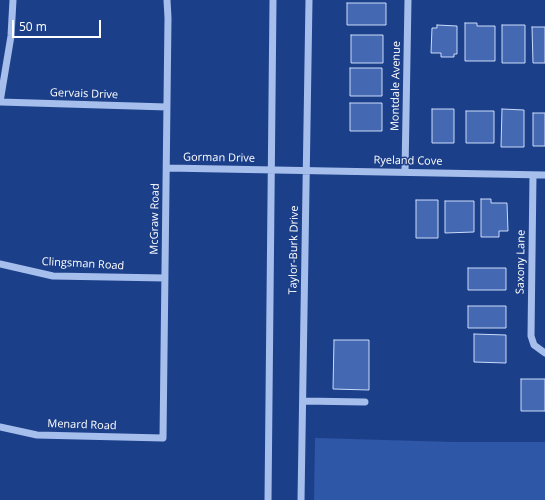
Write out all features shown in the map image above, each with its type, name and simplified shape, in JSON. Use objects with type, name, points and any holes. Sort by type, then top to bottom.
[{"type":"street","points":[[0,102],[11,36],[13,0]]},
{"type":"street","name":"McGraw Road","points":[[163,438],[167,168],[167,0]]},
{"type":"street","points":[[268,500],[273,0]]},
{"type":"street","name":"Taylor-Burk Drive","points":[[301,500],[309,0]]},
{"type":"street","name":"Montdale Avenue","points":[[405,172],[408,0]]},
{"type":"street","name":"Gervais Drive","points":[[0,102],[167,107]]},
{"type":"street","name":"Gorman Drive","points":[[167,168],[271,170]]},
{"type":"street","name":"Ryeland Cove","points":[[271,170],[545,175]]},
{"type":"street","name":"Saxony Lane","points":[[533,175],[530,333],[531,339],[536,348],[545,353]]},
{"type":"street","name":"Clingsman Road","points":[[0,264],[53,276],[165,278]]},
{"type":"street","points":[[303,401],[365,402]]},
{"type":"street","name":"Menard Road","points":[[0,427],[37,434],[163,438]]},
{"type":"shaded area","points":[[315,438],[454,442],[545,442],[545,500],[314,500]]},
{"type":"building","points":[[347,3],[386,3],[386,25],[347,25]]},
{"type":"building","points":[[465,23],[477,23],[477,26],[495,26],[495,61],[465,61]]},
{"type":"building","points":[[437,25],[457,26],[457,54],[454,54],[454,57],[441,57],[441,53],[431,53],[432,28],[437,28]]},
{"type":"building","points":[[502,25],[525,25],[525,63],[502,63]]},
{"type":"building","points":[[532,27],[545,27],[545,63],[533,63]]},
{"type":"building","points":[[351,35],[383,35],[383,63],[351,63]]},
{"type":"building","points":[[350,68],[382,68],[382,96],[350,96]]},
{"type":"building","points":[[350,103],[382,103],[382,131],[350,131]]},
{"type":"building","points":[[432,109],[454,109],[454,143],[432,143]]},
{"type":"building","points":[[502,109],[524,110],[524,147],[501,147]]},
{"type":"building","points":[[466,111],[494,111],[494,143],[466,143]]},
{"type":"building","points":[[533,113],[545,113],[545,146],[533,146]]},
{"type":"building","points":[[481,199],[491,199],[491,203],[507,203],[508,231],[499,231],[499,237],[481,237]]},
{"type":"building","points":[[416,200],[438,200],[438,238],[416,238]]},
{"type":"building","points":[[445,201],[474,201],[474,232],[445,233]]},
{"type":"building","points":[[468,268],[506,268],[506,290],[468,290]]},
{"type":"building","points":[[468,306],[506,306],[506,328],[468,328]]},
{"type":"building","points":[[474,334],[506,335],[506,363],[474,362]]},
{"type":"building","points":[[334,340],[369,340],[369,390],[333,389]]},
{"type":"building","points":[[521,379],[545,379],[545,411],[521,411]]}]
